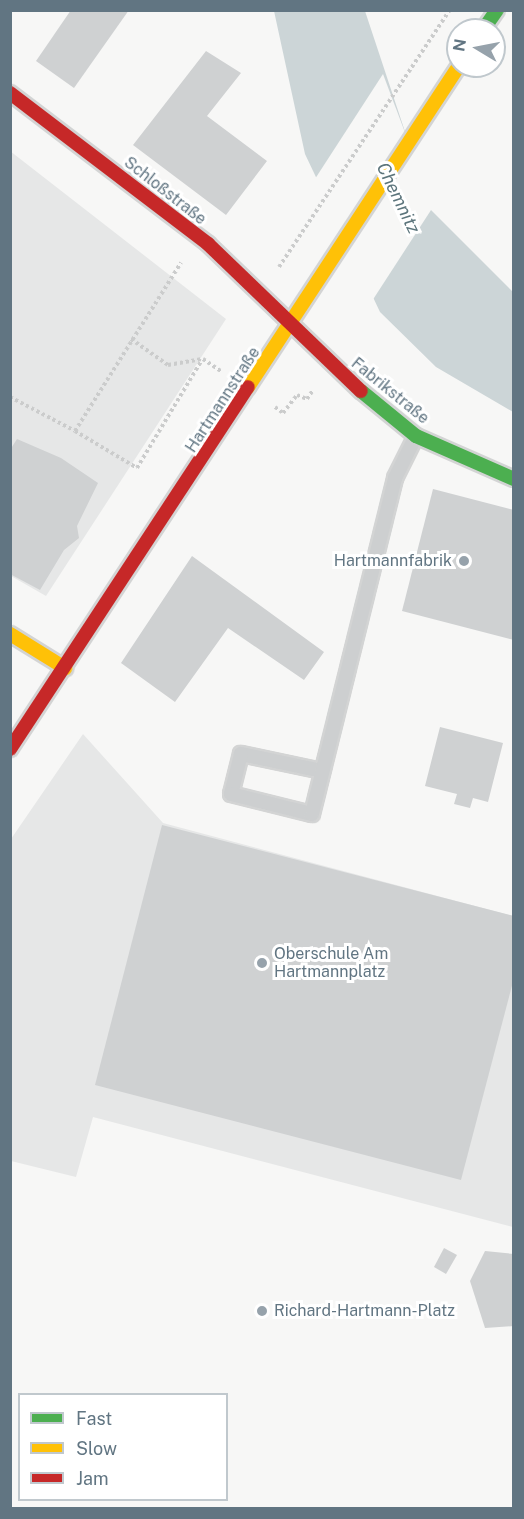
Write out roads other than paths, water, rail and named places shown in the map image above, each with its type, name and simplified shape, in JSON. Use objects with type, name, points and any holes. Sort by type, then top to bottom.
[{"type":"main road","name":"Hartmannstraße","points":[[10,748],[451,78]]},
{"type":"main road","name":"Schloßstraße","points":[[10,93],[208,244],[291,324]]},
{"type":"main road","name":"Fabrikstraße","points":[[291,324],[416,436],[513,479]]},
{"type":"main road","points":[[10,634],[64,668]]},
{"type":"lane","points":[[322,771],[241,754],[231,794],[312,814],[395,478],[416,436]]},
{"type":"water","name":"Chemnitz","points":[[274,11],[365,11],[431,210],[513,292],[513,412],[436,367],[380,312],[305,154]]},
{"type":"place","name":"Hartmannfabrik","points":[[464,561]]},
{"type":"place","name":"Oberschule Am Hartmannplatz","points":[[262,963]]},
{"type":"place","name":"Richard-Hartmann-Platz","points":[[262,1311]]}]
